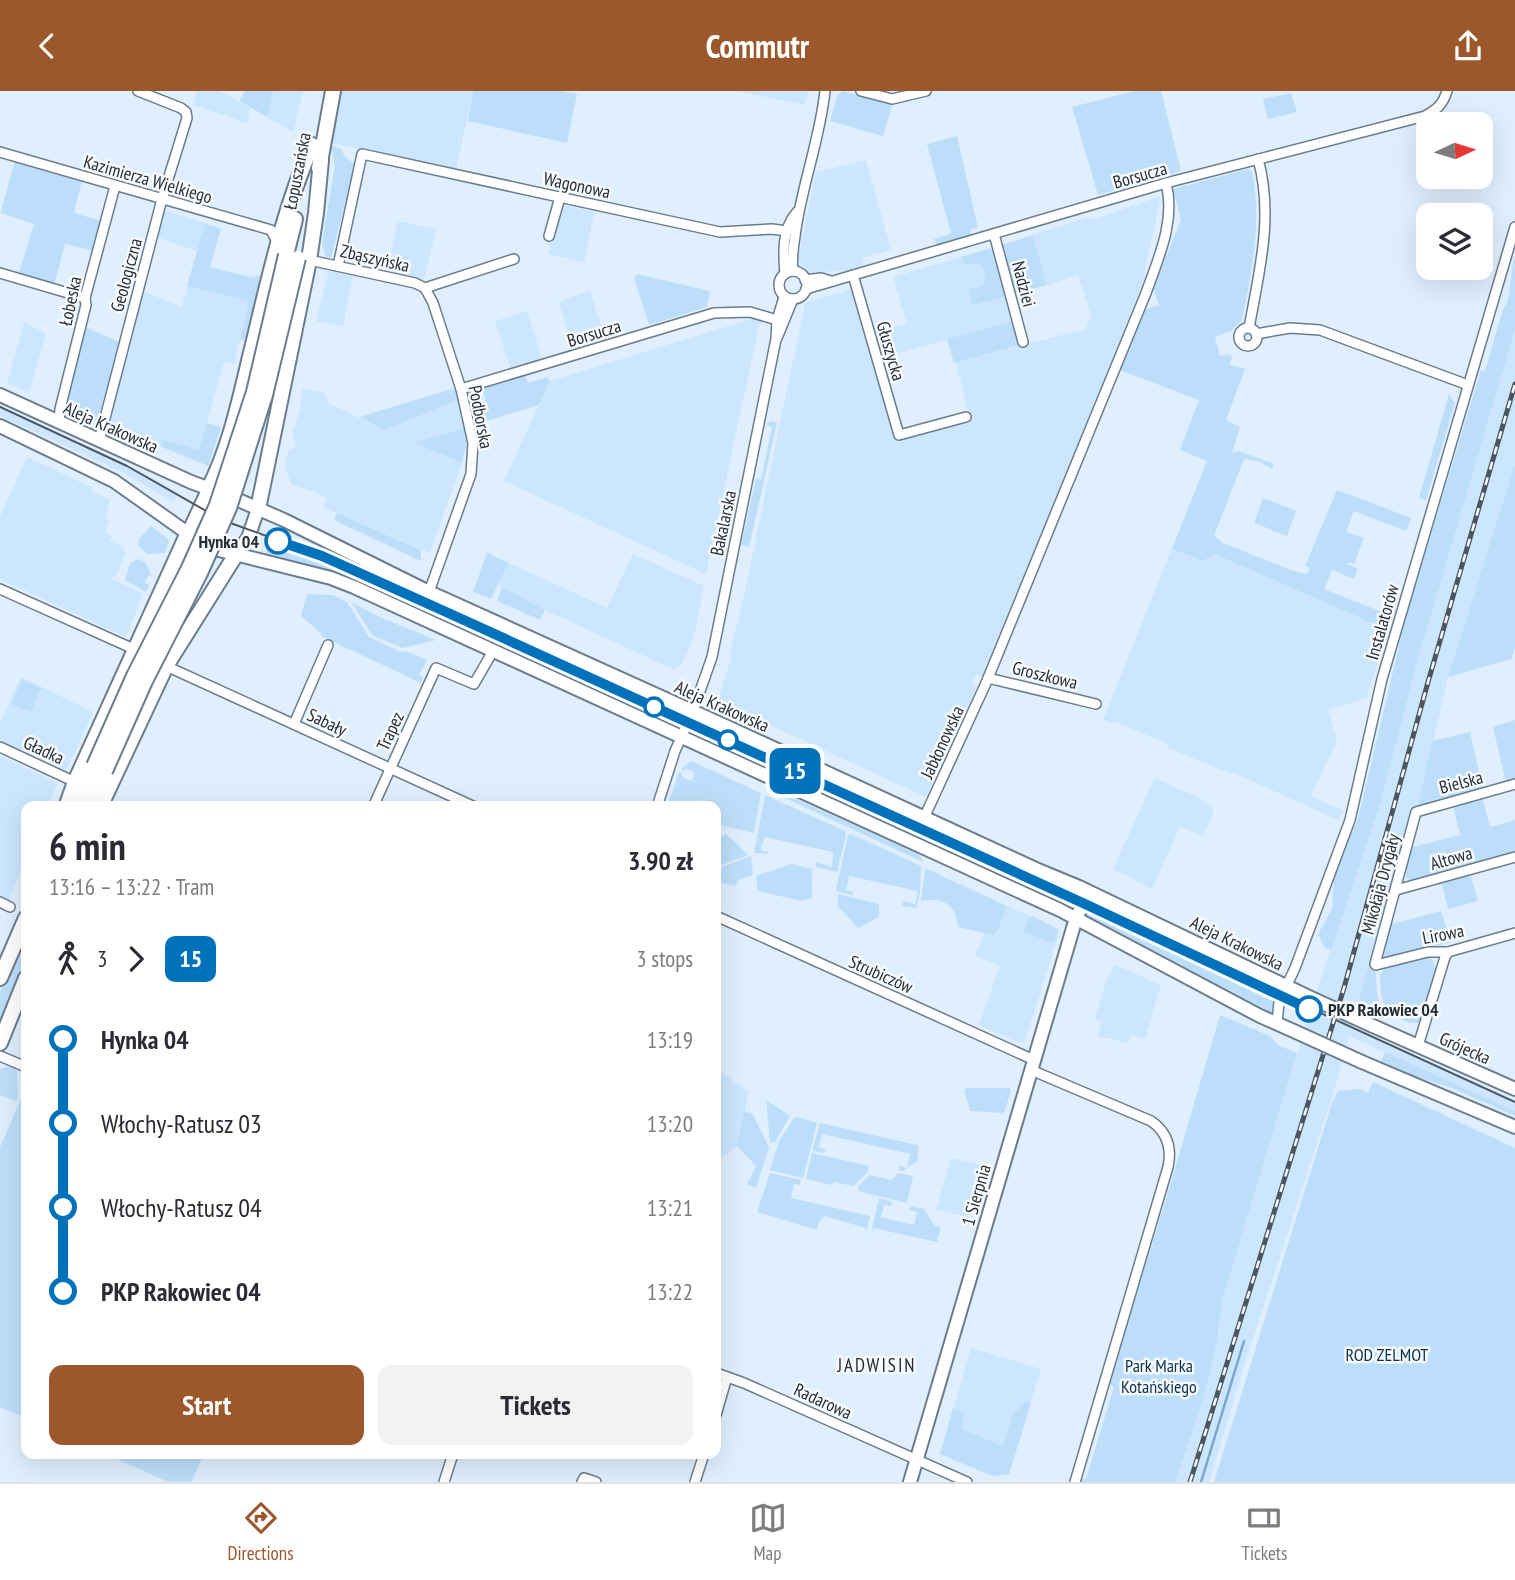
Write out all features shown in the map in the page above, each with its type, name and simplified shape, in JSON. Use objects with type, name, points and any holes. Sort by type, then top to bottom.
[{"type":"main road","name":"Łopuszańska","points":[[293,254],[324,91]]},
{"type":"main road","name":"Łopuszańska","points":[[293,254],[321,160],[333,91]]},
{"type":"main road","points":[[68,801],[218,469],[293,254]]},
{"type":"main road","points":[[103,801],[166,666],[249,536],[258,509],[293,254]]},
{"type":"main road","points":[[80,801],[145,681],[200,573],[229,508],[265,395],[293,254]]},
{"type":"main road","name":"Aleja Krakowska","points":[[0,395],[191,482],[258,509],[429,592],[693,711],[1286,986]]},
{"type":"main road","points":[[0,426],[114,481],[207,547],[338,580],[1076,918],[1296,1032],[1515,1127]]},
{"type":"main road","points":[[91,801],[99,768]]},
{"type":"main road","points":[[1076,918],[1081,908],[1090,902],[1130,912]]},
{"type":"main road","name":"1 Sierpnia","points":[[910,1482],[1076,918]]},
{"type":"main road","points":[[0,978],[21,930]]},
{"type":"main road","name":"Grójecka","points":[[1286,986],[1515,1090]]},
{"type":"main road","points":[[0,1043],[21,990]]},
{"type":"street","name":"Geologiczna","points":[[99,441],[162,199],[187,118],[186,112],[181,108],[138,91]]},
{"type":"street","points":[[789,272],[800,274],[806,285],[802,296],[789,298],[779,285],[789,272],[797,212],[823,112],[825,91]]},
{"type":"street","points":[[862,91],[892,100],[926,91]]},
{"type":"street","name":"Borsucza","points":[[806,285],[821,278],[831,281],[853,275],[1166,183],[1426,116],[1443,102],[1447,91]]},
{"type":"street","name":"Kazimierza Wielkiego","points":[[0,152],[271,230],[293,254]]},
{"type":"street","name":"Wagonowa","points":[[338,266],[362,154],[720,232],[772,229],[787,231]]},
{"type":"street","points":[[1258,159],[1265,211],[1265,240],[1253,331],[1298,327],[1320,330],[1468,385]]},
{"type":"street","name":"Jabłonowska","points":[[924,818],[988,678],[1150,281],[1166,232],[1169,213],[1166,183]]},
{"type":"street","name":"Łobeska","points":[[59,423],[60,409],[86,305],[85,298],[115,186]]},
{"type":"street","points":[[549,236],[560,197]]},
{"type":"street","points":[[789,272],[783,249],[790,220],[797,212]]},
{"type":"street","name":"Instalatorów","points":[[1277,1023],[1279,1002],[1350,820],[1388,657],[1515,227]]},
{"type":"street","name":"Nadziei","points":[[994,234],[1023,342]]},
{"type":"street","name":"Zbąszyńska","points":[[293,254],[408,281],[425,288],[514,260]]},
{"type":"street","points":[[0,273],[85,298]]},
{"type":"street","name":"Głuszycka","points":[[853,275],[899,435],[966,417]]},
{"type":"street","name":"Podborska","points":[[425,288],[433,303],[461,389],[471,428],[472,467],[429,592]]},
{"type":"street","name":"Bakalarska","points":[[659,801],[712,657],[776,339],[777,320],[789,298]]},
{"type":"street","name":"Bakalarska","points":[[776,339],[780,334],[789,298]]},
{"type":"street","name":"Borsucza","points":[[461,389],[714,313],[750,312],[777,320]]},
{"type":"street","points":[[0,589],[136,650]]},
{"type":"street","points":[[294,724],[328,645]]},
{"type":"street","name":"Trapez","points":[[376,801],[436,668],[474,684],[493,651]]},
{"type":"street","name":"Sabały","points":[[166,666],[462,801]]},
{"type":"street","name":"Groszkowa","points":[[988,678],[1096,704]]},
{"type":"street","name":"Gładka","points":[[0,747],[75,782]]},
{"type":"street","name":"Bielska","points":[[1416,812],[1515,784]]},
{"type":"street","name":"Mikołaja Drygały","points":[[1376,965],[1416,812]]},
{"type":"street","name":"Altowa","points":[[1396,890],[1515,856]]},
{"type":"street","points":[[0,902],[10,907]]},
{"type":"street","name":"Strubiczów","points":[[721,918],[1151,1121],[1163,1132],[1170,1148],[1168,1167],[1074,1482]]},
{"type":"street","name":"Lirowa","points":[[1376,965],[1428,952],[1448,952],[1515,933]]},
{"type":"street","points":[[1418,1046],[1441,967],[1448,952]]},
{"type":"street","points":[[0,1056],[21,1065]]},
{"type":"street","name":"Radarowa","points":[[721,1375],[967,1482]]},
{"type":"street","points":[[721,1398],[727,1377]]},
{"type":"street","points":[[444,1482],[451,1459]]},
{"type":"street","points":[[695,1482],[702,1459]]},
{"type":"street","points":[[582,1482],[584,1478],[596,1482]]},
{"type":"shaded area","points":[[197,91],[220,91],[250,108],[247,123],[193,105]]},
{"type":"shaded area","points":[[273,91],[303,91],[293,132],[267,117]]},
{"type":"shaded area","points":[[342,91],[473,91],[456,170],[332,143]]},
{"type":"shaded area","points":[[737,91],[809,91],[805,105]]},
{"type":"shaded area","points":[[866,160],[891,250],[862,258],[864,267],[844,273],[843,270],[812,273],[801,265],[798,258],[816,172]]},
{"type":"shaded area","points":[[1161,196],[1141,289],[985,670],[982,676],[976,675],[972,683],[976,688],[926,797],[718,701],[731,657],[729,655],[745,591],[805,303],[852,289],[895,441],[971,423],[956,362],[1086,329],[1091,315],[1078,275],[1047,285],[1033,235],[1088,217],[1095,219]]},
{"type":"shaded area","points":[[563,205],[594,212],[584,262],[548,254]]},
{"type":"shaded area","points":[[165,211],[205,223],[197,251],[157,237]]},
{"type":"shaded area","points":[[398,221],[436,229],[424,280],[387,271]]},
{"type":"shaded area","points":[[988,249],[994,251],[1007,308],[1013,321],[881,358],[883,352],[880,341],[874,333],[907,324],[893,277]]},
{"type":"shaded area","points":[[329,271],[353,276],[343,327],[316,321]]},
{"type":"shaded area","points":[[187,286],[250,301],[234,364],[224,362],[199,450],[163,440],[160,446],[108,421],[143,291],[182,307]]},
{"type":"shaded area","points":[[590,291],[605,339],[573,348],[559,301]]},
{"type":"shaded area","points":[[527,311],[542,358],[510,367],[495,321]]},
{"type":"shaded area","points":[[761,316],[706,574],[504,481],[550,381]]},
{"type":"shaded area","points":[[24,323],[46,333],[29,393],[7,383]]},
{"type":"shaded area","points":[[1515,330],[1515,464],[1448,677],[1418,807],[1413,808],[1352,1027],[1515,1100],[1515,1111],[1349,1036],[1332,1098],[1209,1482],[1175,1482],[1219,1334],[1222,1301],[1308,1018],[1298,1013],[1302,1005],[1311,1008],[1381,801],[1418,659]]},
{"type":"shaded area","points":[[302,389],[324,392],[329,404],[385,430],[457,400],[464,428],[416,443],[462,463],[430,553],[323,507],[327,499],[321,494],[291,484],[285,465],[288,451],[294,448],[296,443],[292,435],[300,409]]},
{"type":"shaded area","points":[[0,405],[142,472],[177,492],[174,502],[124,473],[0,416]]},
{"type":"shaded area","points":[[27,457],[93,488],[93,492],[110,500],[105,532],[112,536],[110,541],[123,547],[125,554],[116,576],[110,578],[143,594],[126,637],[0,579],[0,517]]},
{"type":"shaded area","points":[[273,537],[341,562],[661,709],[658,716],[336,570],[269,545]]},
{"type":"shaded area","points":[[1172,549],[1203,561],[1216,553],[1387,630],[1367,698],[1328,710],[1337,740],[1311,796],[1344,811],[1338,820],[1232,772],[1231,774],[1168,748],[1170,745],[1114,721],[1103,720]]},
{"type":"shaded area","points":[[633,554],[704,586],[694,637],[681,665],[673,669],[528,602],[499,585],[509,563],[607,608]]},
{"type":"shaded area","points":[[21,677],[93,712],[66,771],[0,740],[0,723]]},
{"type":"shaded area","points":[[724,737],[1065,892],[1060,901],[721,745]]},
{"type":"shaded area","points":[[0,756],[58,783],[50,801],[21,801],[21,871],[8,901],[0,897]]},
{"type":"shaded area","points":[[1155,778],[1203,800],[1214,811],[1203,836],[1180,826],[1152,889],[1113,869]]},
{"type":"shaded area","points":[[1007,906],[1060,930],[1025,1041],[1018,1042],[979,1025],[1000,966],[975,956],[984,933],[993,935],[997,932]]},
{"type":"shaded area","points":[[1094,906],[1279,993],[1274,1002],[1085,912]]},
{"type":"shaded area","points":[[1115,965],[1161,985],[1145,1039],[1131,1035],[1128,1043],[1098,1036],[1102,1021],[1095,1019],[1106,981]]},
{"type":"shaded area","points":[[721,1072],[749,1092],[737,1146],[721,1159]]},
{"type":"shaded area","points":[[951,1158],[983,1165],[968,1217],[936,1210]]},
{"type":"shaded area","points":[[971,1348],[1041,1369],[1009,1474],[993,1476],[940,1454]]},
{"type":"green space","points":[[245,91],[273,91],[267,117],[239,101]]},
{"type":"green space","points":[[473,91],[561,91],[577,94],[567,143],[468,121]]},
{"type":"green space","points":[[843,91],[892,105],[883,136],[830,121],[838,94]]},
{"type":"green space","points":[[1135,91],[1161,91],[1181,171],[1098,195],[1072,107]]},
{"type":"green space","points":[[1291,93],[1297,112],[1268,119],[1263,99]]},
{"type":"green space","points":[[957,136],[978,228],[971,229],[971,236],[938,246],[934,239],[951,234],[927,144]]},
{"type":"green space","points":[[331,146],[340,148],[346,158],[355,164],[331,258],[326,257],[322,244],[335,165]]},
{"type":"green space","points":[[15,160],[82,180],[74,213],[102,221],[94,251],[65,244],[54,286],[18,276],[34,224],[1,213],[0,215]]},
{"type":"green space","points":[[1248,169],[1252,171],[1255,190],[1256,227],[1246,301],[1242,320],[1231,331],[1215,337],[1220,356],[1229,354],[1232,357],[1230,365],[1245,369],[1226,420],[1240,427],[1232,453],[1239,451],[1274,464],[1272,469],[1259,461],[1244,459],[1214,536],[1223,543],[1307,574],[1310,568],[1305,566],[1337,490],[1411,518],[1406,531],[1354,511],[1346,532],[1364,538],[1354,564],[1347,564],[1358,569],[1354,579],[1332,570],[1324,589],[1382,612],[1387,600],[1396,603],[1388,630],[1217,555],[1203,561],[1172,549],[1207,461],[1180,450],[1199,400],[1120,370],[1144,310],[1159,305],[1153,289],[1181,220],[1173,189]]},
{"type":"green space","points":[[205,223],[221,229],[210,267],[255,278],[256,275],[261,276],[244,341],[240,340],[249,301],[187,286]]},
{"type":"green space","points":[[1033,235],[1047,285],[1013,294],[1001,245]]},
{"type":"green space","points":[[988,249],[994,251],[1006,296],[973,305],[968,289],[984,284],[986,277],[981,264],[965,264],[961,257]]},
{"type":"green space","points":[[1515,255],[1515,330],[1418,659],[1381,801],[1331,950],[1324,947],[1318,934],[1332,909],[1334,876],[1358,819],[1406,617],[1481,370],[1485,371],[1506,305]]},
{"type":"green space","points":[[637,274],[710,291],[707,307],[649,325],[634,278]]},
{"type":"green space","points":[[1013,321],[1020,345],[954,363],[947,339]]},
{"type":"green space","points":[[85,327],[119,342],[98,419],[94,423],[63,409]]},
{"type":"green space","points":[[525,375],[528,383],[548,377],[550,381],[539,405],[476,424],[472,401],[481,392],[483,400],[474,404],[477,414],[489,411],[482,388]]},
{"type":"green space","points":[[455,388],[457,400],[385,430],[359,417]]},
{"type":"green space","points":[[1449,394],[1455,403],[1426,500],[1419,498]]},
{"type":"green space","points":[[771,421],[777,423],[749,547],[741,545],[756,479],[761,479],[772,428],[766,424]]},
{"type":"green space","points":[[207,423],[221,427],[208,466],[160,446],[163,440],[199,450]]},
{"type":"green space","points":[[464,428],[467,443],[462,463],[415,443]]},
{"type":"green space","points":[[1515,464],[1515,648],[1511,659],[1448,677]]},
{"type":"green space","points":[[1263,498],[1296,511],[1287,536],[1254,523]]},
{"type":"green space","points":[[337,513],[421,550],[421,561],[334,520]]},
{"type":"green space","points":[[151,526],[169,540],[165,553],[147,554],[138,545],[139,539]]},
{"type":"green space","points":[[269,545],[326,565],[583,682],[582,685],[339,573],[265,556]]},
{"type":"green space","points":[[487,553],[509,563],[491,599],[473,592]]},
{"type":"green space","points":[[138,559],[145,562],[152,576],[149,575],[145,582],[149,585],[146,592],[125,580],[130,563]]},
{"type":"green space","points":[[363,569],[663,706],[662,709],[362,571]]},
{"type":"green space","points":[[502,587],[545,610],[540,620],[497,601]]},
{"type":"green space","points":[[307,594],[333,595],[347,602],[369,637],[401,652],[406,651],[427,660],[419,675],[423,678],[421,683],[321,636],[321,633],[301,616]]},
{"type":"green space","points":[[351,602],[436,640],[402,648],[372,635]]},
{"type":"green space","points":[[22,680],[41,688],[31,712],[11,704]]},
{"type":"green space","points":[[1515,720],[1515,781],[1506,783],[1493,727]]},
{"type":"green space","points":[[1470,732],[1483,790],[1418,807],[1432,741]]},
{"type":"green space","points":[[691,761],[761,793],[754,833],[721,825],[721,801],[669,801],[679,772],[682,777],[692,781],[695,773],[686,768],[681,769]]},
{"type":"green space","points":[[768,790],[789,796],[919,854],[923,862]]},
{"type":"green space","points":[[765,795],[845,831],[837,872],[816,867],[817,862],[832,867],[833,852],[764,837],[761,850],[768,854],[754,853]]},
{"type":"green space","points":[[1482,797],[1490,827],[1515,820],[1515,852],[1410,881],[1406,878],[1409,848],[1460,835],[1453,805]]},
{"type":"green space","points":[[726,834],[748,855],[721,865],[721,836]]},
{"type":"green space","points":[[848,835],[921,866],[920,893],[916,908],[902,906],[903,901],[915,904],[918,891],[849,876],[846,890],[853,892],[853,895],[836,890]]},
{"type":"green space","points":[[751,856],[753,875],[738,880],[735,886],[721,883],[722,867]]},
{"type":"green space","points":[[792,864],[812,869],[812,898],[802,901],[758,891],[756,876]]},
{"type":"green space","points":[[927,869],[1007,906],[997,932],[993,935],[958,927],[957,919],[947,904],[936,900],[921,901]]},
{"type":"green space","points":[[1470,873],[1478,901],[1448,909],[1441,881]]},
{"type":"green space","points":[[838,894],[879,904],[879,917],[858,928],[838,906]]},
{"type":"green space","points":[[1441,911],[1451,942],[1386,960],[1380,952],[1388,925]]},
{"type":"green space","points":[[1085,912],[1274,1002],[1272,1013],[1086,915]]},
{"type":"green space","points":[[1029,917],[1058,929],[1053,943],[1024,932]]},
{"type":"green space","points":[[21,945],[21,974],[0,1029],[0,992]]},
{"type":"green space","points":[[1422,957],[1431,958],[1436,969],[1421,1023],[1409,1023],[1387,1012],[1381,995],[1380,975],[1388,965]]},
{"type":"green space","points":[[1370,960],[1376,974],[1381,1011],[1359,1000]]},
{"type":"green space","name":"Park Marka Kotańskiego","points":[[1220,1015],[1270,1036],[1278,1045],[1297,1053],[1222,1301],[1216,1347],[1204,1393],[1175,1482],[1079,1482],[1080,1478],[1086,1479],[1114,1387],[1108,1384]]},
{"type":"green space","points":[[1385,1052],[1515,1111],[1515,1116],[1381,1061]]},
{"type":"green space","points":[[7,1067],[17,1071],[16,1101],[0,1095],[0,1069]]},
{"type":"green space","name":"ROD ZELMOT","points":[[1373,1082],[1515,1148],[1515,1482],[1214,1482],[1332,1103],[1338,1091],[1359,1089],[1368,1093]]},
{"type":"green space","points":[[1010,1088],[1005,1111],[970,1111],[964,1090]]},
{"type":"green space","points":[[21,1099],[21,1416],[0,1407],[0,1147]]},
{"type":"green space","points":[[766,1100],[790,1116],[775,1142],[770,1142]]},
{"type":"green space","points":[[744,1112],[752,1113],[769,1147],[756,1188],[747,1184],[756,1166],[737,1146]]},
{"type":"green space","points":[[794,1118],[817,1123],[803,1178],[770,1170],[779,1141]]},
{"type":"green space","points":[[820,1123],[917,1145],[917,1161],[903,1171],[899,1171],[899,1166],[907,1168],[910,1154],[822,1134],[819,1148],[826,1149],[825,1153],[812,1151]]},
{"type":"green space","points":[[812,1153],[869,1166],[868,1172],[853,1186],[834,1182],[832,1185],[806,1179]]},
{"type":"green space","points":[[770,1173],[801,1180],[800,1185],[794,1184],[791,1198],[870,1216],[866,1234],[866,1228],[824,1216],[817,1230],[757,1212]]},
{"type":"green space","points":[[898,1173],[913,1176],[907,1203],[858,1191],[858,1186],[870,1175],[892,1180]]},
{"type":"green space","points":[[879,1198],[892,1202],[891,1206],[884,1205],[881,1217],[914,1225],[917,1212],[909,1210],[910,1206],[924,1209],[935,1226],[941,1227],[937,1242],[873,1228],[870,1237]]},
{"type":"green space","points":[[1026,1401],[1031,1403],[1009,1474],[993,1476],[940,1454],[953,1408],[965,1413],[961,1429],[1003,1446],[1013,1415]]},
{"type":"green space","points":[[117,1459],[202,1459],[191,1482],[168,1482]]},
{"type":"waterway","points":[[1201,1482],[1244,1341]]},
{"type":"tram line","points":[[0,407],[127,466],[222,520],[322,556],[1515,1102]]},
{"type":"tram line","name":"15","points":[[278,541],[322,556],[466,621],[1309,1009]]},
{"type":"railway","points":[[1190,1482],[1344,988],[1428,682],[1515,384]]},
{"type":"place","name":"Hynka 04","points":[[278,541]]},
{"type":"place","name":"PKP Rakowiec 04","points":[[1309,1009]]},
{"type":"district","name":"JADWISIN","points":[[877,1365]]}]
